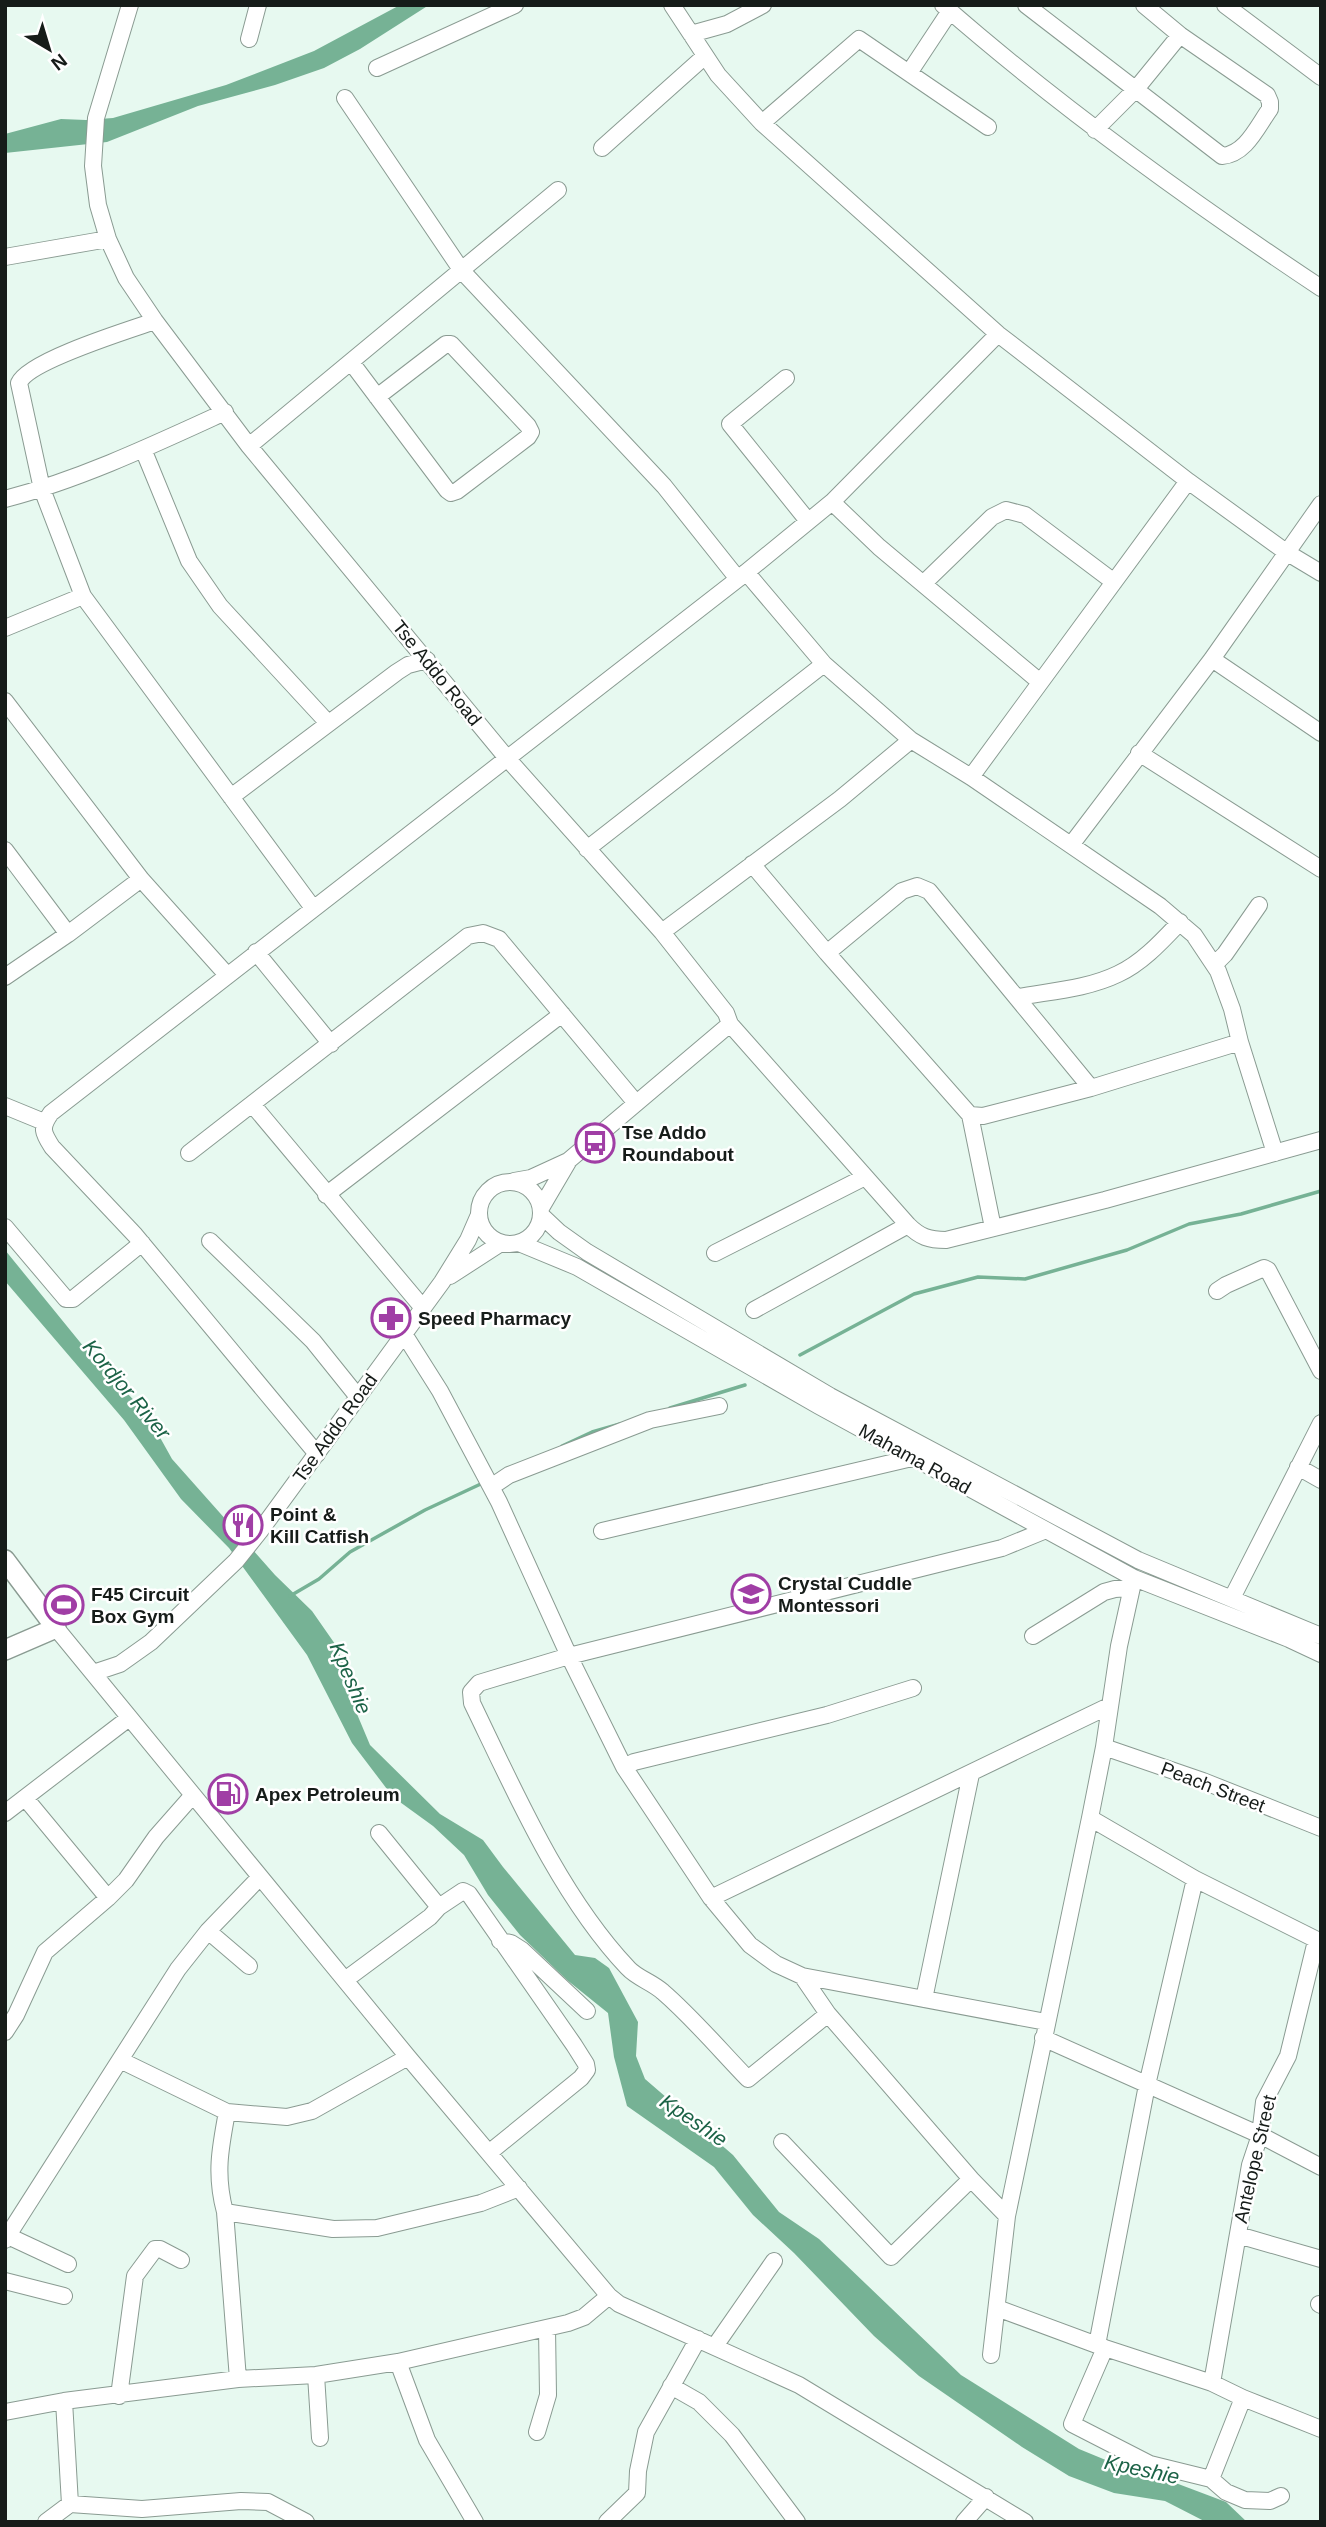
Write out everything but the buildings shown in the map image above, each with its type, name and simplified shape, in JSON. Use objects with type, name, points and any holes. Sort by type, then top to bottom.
[{"type":"main road","points":[[5,1560],[56,1628],[5,1650]]},
{"type":"street","name":"Tse Addo Road","points":[[130,5],[96,118],[93,145],[98,205],[108,239],[127,278],[155,321],[249,446],[506,757],[662,932],[726,1013],[730,1024],[908,1225]]},
{"type":"street","points":[[249,39],[258,5]]},
{"type":"street","points":[[377,68],[515,5]]},
{"type":"street","points":[[672,5],[718,75],[762,123],[999,334],[1188,481],[1286,552],[1321,573]]},
{"type":"street","points":[[691,34],[727,24],[763,5]]},
{"type":"street","points":[[1026,5],[1222,156],[1232,156],[1241,150],[1270,109],[1267,95],[1180,35],[1144,5]]},
{"type":"street","points":[[1225,5],[1321,77]]},
{"type":"street","points":[[909,73],[947,8],[1096,130],[1216,218],[1321,288]]},
{"type":"street","points":[[1096,130],[1136,89],[1180,35]]},
{"type":"street","points":[[762,123],[859,39],[988,127]]},
{"type":"street","points":[[602,148],[705,56]]},
{"type":"street","points":[[345,98],[462,271],[664,486],[824,664],[911,740],[971,777],[1160,906],[1194,935],[1214,965],[1232,1009],[1275,1153]]},
{"type":"street","points":[[249,446],[558,190]]},
{"type":"street","points":[[5,257],[108,239]]},
{"type":"street","points":[[155,321],[51,359],[22,376],[19,383],[42,489],[83,596],[313,908]]},
{"type":"street","points":[[317,1454],[142,1243],[52,1147],[44,1134],[44,1122],[51,1113],[256,952],[808,522],[832,502],[999,334]]},
{"type":"street","points":[[351,362],[377,397],[451,493],[528,437],[531,432],[451,344],[377,397]]},
{"type":"street","points":[[786,378],[730,424],[808,522]]},
{"type":"street","points":[[5,499],[42,489],[144,449],[225,412]]},
{"type":"street","points":[[144,449],[189,561],[220,606],[328,723]]},
{"type":"street","points":[[971,777],[1188,481]]},
{"type":"street","points":[[832,502],[879,547],[1041,682]]},
{"type":"street","points":[[1070,845],[1212,659],[1321,504]]},
{"type":"street","points":[[924,583],[992,517],[1006,510],[1024,515],[1114,582]]},
{"type":"street","points":[[5,628],[83,596]]},
{"type":"street","points":[[1212,659],[1321,733]]},
{"type":"street","points":[[231,797],[397,672],[408,665],[427,660]]},
{"type":"street","points":[[587,849],[824,664]]},
{"type":"street","points":[[5,701],[141,880],[227,975]]},
{"type":"street","points":[[662,932],[840,799],[911,740]]},
{"type":"street","points":[[1139,753],[1321,869]]},
{"type":"street","points":[[5,850],[68,934]]},
{"type":"street","points":[[752,864],[970,1115],[993,1228]]},
{"type":"street","points":[[5,976],[141,880]]},
{"type":"street","points":[[827,953],[902,891],[917,886],[929,891],[1091,1088]]},
{"type":"street","points":[[1214,965],[1225,954],[1259,905]]},
{"type":"street","points":[[1018,997],[1089,985],[1119,974],[1157,946],[1180,922]]},
{"type":"street","points":[[189,1153],[468,936],[483,933],[499,939],[636,1104]]},
{"type":"street","points":[[256,952],[331,1044]]},
{"type":"street","points":[[326,1195],[562,1014]]},
{"type":"street","points":[[568,1161],[541,1212],[538,1227],[530,1237],[519,1243],[501,1243],[490,1237],[482,1228],[478,1217],[479,1205],[492,1186],[531,1178],[568,1161],[730,1024]]},
{"type":"street","points":[[970,1115],[983,1116],[1091,1088],[1240,1042]]},
{"type":"street","points":[[253,1104],[326,1195],[423,1308]]},
{"type":"street","points":[[5,1105],[44,1122]]},
{"type":"street","points":[[754,1310],[908,1225],[919,1236],[930,1240],[946,1240],[1105,1200],[1321,1140]]},
{"type":"street","points":[[715,1252],[864,1177]]},
{"type":"street","points":[[514,1181],[532,1190],[541,1212]]},
{"type":"street","name":"Mahama Road","points":[[541,1212],[559,1232],[587,1252],[830,1396],[1138,1560],[1321,1636]]},
{"type":"street","name":"Tse Addo Road","points":[[93,1673],[120,1664],[132,1656],[236,1561],[442,1282],[468,1240],[478,1217]]},
{"type":"street","points":[[5,1227],[66,1299],[73,1299],[142,1243]]},
{"type":"street","points":[[210,1241],[313,1341],[358,1397]]},
{"type":"street","name":"Tse Addo Road","points":[[442,1282],[501,1243]]},
{"type":"street","name":"Mahama Road","points":[[519,1243],[577,1266],[912,1458],[1046,1530],[1132,1583],[1289,1639],[1321,1654]]},
{"type":"street","points":[[1217,1291],[1255,1270],[1268,1270],[1321,1371]]},
{"type":"street","points":[[404,1334],[440,1391],[491,1486],[569,1656],[624,1766],[711,1898],[750,1945],[776,1964],[802,1976],[924,1999],[1044,2030],[1147,2085],[1260,2135],[1321,2167]]},
{"type":"street","points":[[491,1486],[509,1475],[650,1420],[719,1406]]},
{"type":"street","points":[[1232,1598],[1321,1423]]},
{"type":"street","points":[[602,1531],[912,1458]]},
{"type":"street","points":[[1298,1467],[1321,1480]]},
{"type":"street","points":[[828,2014],[748,2079],[664,1993],[629,1970],[590,1922],[557,1871],[508,1778],[472,1703],[471,1692],[478,1683],[569,1656],[1002,1548],[1046,1530]]},
{"type":"street","points":[[1033,1636],[1104,1592],[1132,1583]]},
{"type":"street","points":[[991,2355],[1007,2216],[1090,1818],[1132,1583]]},
{"type":"street","points":[[56,1628],[408,2057],[609,2296],[619,2304],[813,2392],[986,2497],[1020,2521]]},
{"type":"street","points":[[624,1766],[827,1715],[913,1688]]},
{"type":"street","points":[[711,1898],[1109,1706]]},
{"type":"street","points":[[5,1813],[129,1718]]},
{"type":"street","name":"Peach Street","points":[[1104,1747],[1203,1781],[1321,1828]]},
{"type":"street","points":[[924,1999],[971,1774]]},
{"type":"street","points":[[5,2032],[16,2015],[45,1952],[126,1880],[156,1837],[193,1795]]},
{"type":"street","points":[[26,1799],[108,1898]]},
{"type":"street","points":[[1090,1818],[1195,1879],[1318,1941]]},
{"type":"street","points":[[379,1833],[439,1907]]},
{"type":"street","points":[[68,2264],[7,2238],[178,1969],[208,1931],[260,1877]]},
{"type":"street","points":[[1195,1879],[1147,2085],[1101,2347],[1072,2424],[1150,2464],[1211,2479],[1226,2492],[1245,2500],[1270,2501],[1281,2496]]},
{"type":"street","points":[[345,1980],[430,1917],[439,1907],[463,1891],[469,1894],[574,2045],[587,2070],[581,2078],[490,2152]]},
{"type":"street","points":[[208,1931],[249,1966]]},
{"type":"street","points":[[500,1941],[511,1943],[522,1950],[587,2011]]},
{"type":"street","name":"Antelope Street","points":[[1212,2383],[1250,2165],[1260,2135],[1264,2102],[1287,2056],[1318,1941]]},
{"type":"street","points":[[802,1976],[828,2014],[971,2179],[1007,2216]]},
{"type":"street","points":[[122,2061],[227,2112],[287,2117],[312,2111],[408,2057]]},
{"type":"street","points":[[227,2112],[218,2159],[218,2188],[225,2212],[238,2379]]},
{"type":"street","points":[[782,2142],[891,2257],[971,2179]]},
{"type":"street","points":[[225,2212],[333,2229],[377,2228],[481,2203],[519,2188]]},
{"type":"street","points":[[1238,2235],[1321,2259]]},
{"type":"street","points":[[119,2396],[135,2276],[155,2249],[181,2260]]},
{"type":"street","points":[[715,2346],[774,2261]]},
{"type":"street","points":[[5,2281],[64,2296]]},
{"type":"street","points":[[5,2412],[64,2401],[238,2379],[316,2375],[398,2362],[584,2317],[609,2296]]},
{"type":"street","points":[[997,2308],[1101,2347],[1212,2383],[1243,2399],[1321,2429]]},
{"type":"street","points":[[537,2432],[548,2395],[547,2328]]},
{"type":"street","points":[[607,2522],[636,2493],[646,2432],[698,2339]]},
{"type":"street","points":[[398,2362],[427,2440],[475,2522]]},
{"type":"street","points":[[316,2375],[320,2438]]},
{"type":"street","points":[[671,2386],[699,2402],[732,2435],[796,2522]]},
{"type":"street","points":[[1211,2479],[1243,2399]]},
{"type":"street","points":[[64,2401],[69,2504]]},
{"type":"street","points":[[964,2522],[986,2497]]},
{"type":"street","points":[[46,2522],[69,2504],[142,2509],[241,2501],[268,2502],[306,2522]]},
{"type":"shaded area","points":[[400,5],[429,5],[360,49],[324,68],[275,85],[198,106],[107,142],[5,153],[5,134],[61,119],[113,118],[226,85],[314,51]]},
{"type":"shaded area","points":[[5,1250],[88,1352],[147,1414],[172,1459],[275,1575],[312,1611],[335,1644],[351,1681],[357,1714],[370,1745],[440,1814],[483,1840],[575,1955],[595,1958],[609,1968],[638,2022],[636,2056],[645,2079],[733,2155],[779,2212],[819,2239],[961,2375],[1079,2449],[1130,2470],[1173,2482],[1226,2502],[1247,2522],[1206,2522],[1165,2501],[1114,2493],[1069,2476],[1022,2447],[919,2376],[874,2336],[794,2253],[753,2215],[714,2167],[627,2106],[614,2057],[608,2013],[567,1980],[520,1935],[488,1895],[464,1855],[433,1826],[393,1797],[352,1743],[307,1655],[229,1548],[181,1499],[124,1420],[5,1281]]},
{"type":"waterway","points":[[800,1355],[914,1294],[978,1277],[1025,1279],[1127,1250],[1189,1224],[1241,1214],[1321,1191]]},
{"type":"waterway","points":[[670,1408],[745,1385]]},
{"type":"waterway","points":[[562,1446],[592,1432],[620,1424]]},
{"type":"waterway","points":[[290,1596],[319,1579],[350,1552],[425,1510],[485,1482]]},
{"type":"place","name":"Tse Addo Roundabout","points":[[595,1143]]},
{"type":"place","name":"Speed Pharmacy","points":[[391,1318]]},
{"type":"place","name":"Point & Kill Catfish","points":[[243,1525]]},
{"type":"place","name":"Crystal Cuddle Montessori","points":[[751,1594]]},
{"type":"place","name":"F45 Circuit Box Gym","points":[[64,1605]]},
{"type":"place","name":"Apex Petroleum","points":[[228,1794]]},
{"type":"water label","name":"Kordjor River","points":[[127,1389]]},
{"type":"water label","name":"Kpeshie","points":[[351,1678]]},
{"type":"water label","name":"Kpeshie","points":[[694,2120]]},
{"type":"water label","name":"Kpeshie","points":[[1142,2469]]}]
